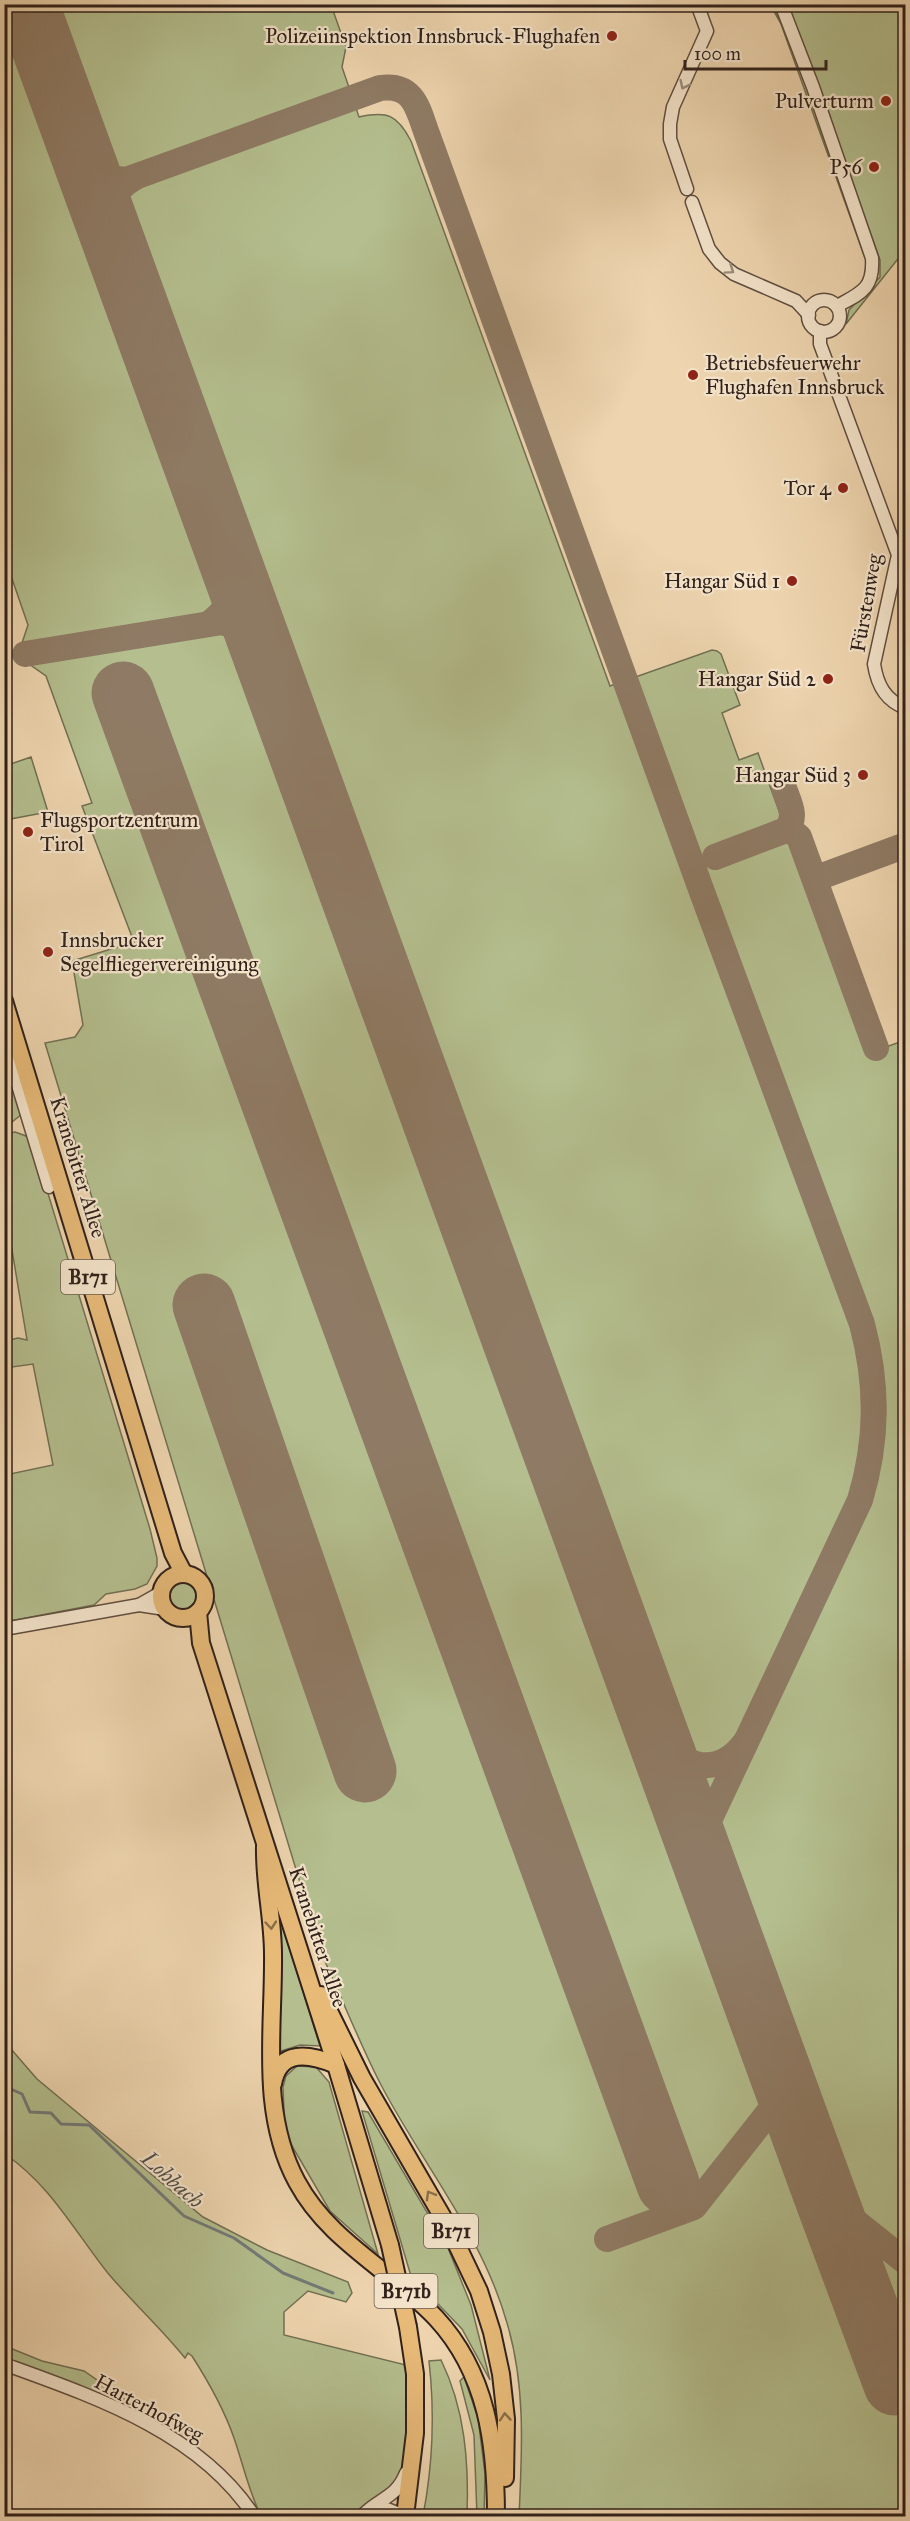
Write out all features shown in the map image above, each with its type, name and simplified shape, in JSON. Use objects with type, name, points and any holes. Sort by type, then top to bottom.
[{"type":"main road","name":"Kranebitter Allee","points":[[4,1001],[173,1553],[172,1581]]},
{"type":"main road","name":"B171","points":[[182,1618],[170,1614],[162,1604],[172,1581],[197,1579],[202,1586],[204,1600],[198,1612]]},
{"type":"main road","name":"Kranebitter Allee","points":[[198,1612],[201,1643],[336,2065],[390,2245],[408,2326],[415,2374],[414,2442]]},
{"type":"main road","points":[[182,1618],[190,1617],[198,1612]]},
{"type":"main road","name":"Kranebitter Allee","points":[[182,1618],[201,1643]]},
{"type":"main road","name":"B171b","points":[[265,1846],[264,1875],[270,1904],[273,1953],[270,2058],[277,2126],[284,2151],[292,2172],[310,2203],[347,2243],[424,2306],[447,2332],[468,2364],[481,2392],[490,2425],[497,2517]]},
{"type":"main road","name":"B171","points":[[307,1973],[328,2004],[362,2078],[453,2235],[479,2291],[495,2343],[506,2419],[505,2490],[497,2517]]},
{"type":"main road","points":[[273,2088],[278,2068],[294,2058],[312,2055],[336,2065]]},
{"type":"main road","name":"B171","points":[[405,2513],[414,2442]]},
{"type":"street","points":[[687,189],[670,139],[670,124],[674,107],[694,66],[707,31],[697,4]]},
{"type":"street","points":[[781,4],[813,87],[872,258],[873,274],[868,285],[860,293],[837,306]]},
{"type":"street","points":[[692,202],[709,249],[720,263],[734,274],[796,301],[809,315],[812,326],[820,331],[834,328]]},
{"type":"street","points":[[809,315],[812,306],[819,301],[829,300],[837,306],[840,321],[834,328],[827,359]]},
{"type":"street","name":"Fürstenweg","points":[[820,331],[820,344],[898,555],[874,664],[877,680],[885,694],[894,704],[906,708]]},
{"type":"street","name":"Kranebitter Allee","points":[[4,1039],[49,1187]]},
{"type":"street","points":[[139,1605],[172,1581]]},
{"type":"street","points":[[4,1629],[139,1605],[165,1609]]},
{"type":"street","name":"Harterhofweg","points":[[4,2364],[65,2386],[135,2418],[176,2441],[213,2468],[254,2517]]},
{"type":"street","points":[[366,2513],[389,2497],[403,2481],[414,2442]]},
{"type":"street","points":[[389,2497],[405,2513]]},
{"type":"street","points":[[366,2513],[387,2509],[405,2513]]},
{"type":"green space","points":[[4,5],[331,5],[346,47],[342,67],[359,117],[377,114],[390,117],[401,125],[411,141],[610,686],[712,650],[721,654],[740,705],[722,713],[739,760],[758,753],[867,1054],[905,1040],[905,1070],[901,1079],[906,1092],[905,2516],[519,2516],[522,2443],[520,2395],[507,2323],[483,2259],[380,2083],[322,1955],[45,1043],[75,1037],[83,1025],[72,961],[134,942],[82,806],[92,803],[46,676],[29,664],[25,654],[22,643],[28,625],[9,570],[5,566]]},
{"type":"green space","points":[[788,5],[905,5],[905,250],[846,324],[849,310],[880,277],[880,260]]},
{"type":"green space","points":[[772,8],[783,23],[867,257],[865,258],[781,24]]},
{"type":"green space","points":[[31,757],[48,812],[5,820],[5,766]]},
{"type":"green space","points":[[4,1049],[22,1114],[12,1122],[5,1121]]},
{"type":"green space","points":[[15,1132],[26,1136],[33,1144],[150,1529],[157,1566],[147,1584],[135,1589],[106,1594],[94,1605],[5,1622],[5,1475],[53,1465],[33,1364],[5,1368],[5,1341],[18,1338],[27,1340],[5,1208],[5,1134]]},
{"type":"green space","points":[[183,1581],[194,1585],[198,1596],[194,1607],[183,1611],[172,1607],[168,1596],[172,1585]]},
{"type":"green space","points":[[280,1918],[320,2046],[300,2045],[278,2052],[276,1919]]},
{"type":"green space","points":[[4,2041],[37,2079],[203,2217],[267,2250],[348,2282],[352,2293],[346,2302],[308,2291],[284,2312],[284,2335],[406,2365],[404,2461],[402,2474],[394,2487],[364,2506],[354,2516],[261,2516],[225,2416],[192,2356],[188,2353],[185,2358],[107,2272],[49,2194],[21,2166],[5,2154]]},
{"type":"green space","points":[[297,2066],[316,2067],[329,2082],[378,2254],[330,2211],[285,2134],[283,2087],[286,2076]]},
{"type":"green space","points":[[362,2111],[368,2112],[448,2248],[471,2305],[490,2380],[462,2329],[411,2276]]},
{"type":"green space","points":[[5,2346],[42,2361],[84,2371],[140,2410],[135,2418],[5,2364]]},
{"type":"green space","points":[[441,2360],[455,2397],[464,2436],[467,2516],[423,2516],[432,2439],[429,2361]]},
{"type":"green space","points":[[464,2377],[478,2418],[485,2474],[484,2516],[477,2516],[474,2435],[460,2381]]},
{"type":"waterway","name":"Lohbach","points":[[4,2086],[22,2094],[30,2112],[51,2113],[61,2124],[89,2125],[184,2216],[234,2238],[283,2273],[333,2293]]},
{"type":"taxiway","points":[[82,152],[90,164],[107,177],[129,179],[380,88],[400,90],[413,100],[421,116],[702,892],[862,1324],[871,1368],[874,1412],[870,1456],[860,1500],[704,1831],[702,1847],[706,1870]]},
{"type":"taxiway","points":[[111,234],[109,217],[112,202],[120,189],[134,178]]},
{"type":"taxiway","points":[[210,623],[229,602],[232,586],[229,559]]},
{"type":"taxiway","points":[[25,654],[222,622],[246,630],[262,651]]},
{"type":"taxiway","points":[[715,857],[786,830],[790,825],[792,815],[784,788]]},
{"type":"taxiway","points":[[786,830],[799,837],[876,1048]]},
{"type":"taxiway","points":[[825,875],[906,845]]},
{"type":"taxiway","points":[[655,1730],[673,1752],[696,1764],[721,1763],[733,1756],[744,1744]]},
{"type":"taxiway","points":[[607,2239],[694,2207],[787,2089]]},
{"type":"taxiway","points":[[823,2190],[837,2207],[906,2262]]},
{"type":"taxiway","points":[[895,2384],[906,2399]]},
{"type":"runway","points":[[27,4],[895,2384]]},
{"type":"runway","points":[[123,693],[668,2184]]},
{"type":"runway","points":[[204,1305],[365,1771]]},
{"type":"place","name":"Polizeiinspektion Innsbruck-Flughafen","points":[[612,36]]},
{"type":"place","name":"Pulverturm","points":[[886,101]]},
{"type":"place","name":"P56","points":[[874,167]]},
{"type":"place","name":"Betriebsfeuerwehr Flughafen Innsbruck","points":[[693,375]]},
{"type":"place","name":"Tor 4","points":[[843,488]]},
{"type":"place","name":"Hangar Süd 1","points":[[792,581]]},
{"type":"place","name":"Hangar Süd 2","points":[[828,679]]},
{"type":"place","name":"Hangar Süd 3","points":[[863,775]]},
{"type":"place","name":"Flugsportzentrum Tirol","points":[[28,832]]},
{"type":"place","name":"Innsbrucker Segelfliegervereinigung","points":[[48,952]]}]
